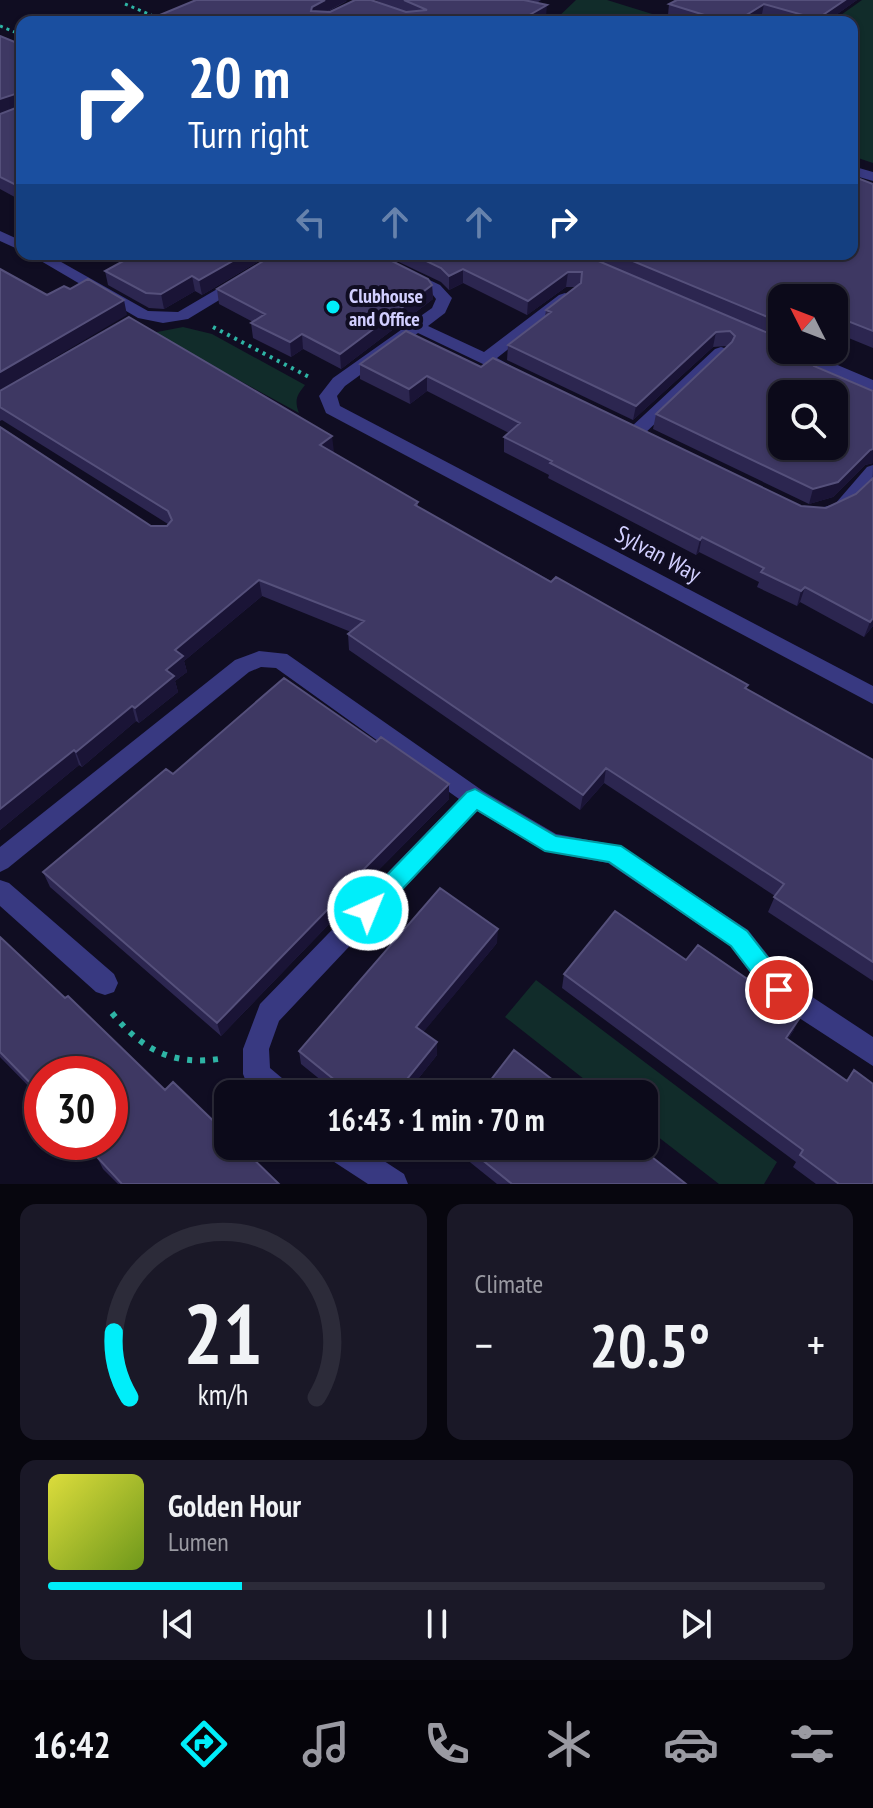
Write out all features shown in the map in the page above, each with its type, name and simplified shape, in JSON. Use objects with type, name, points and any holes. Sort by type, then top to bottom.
[{"type":"street","points":[[48,260],[138,319],[182,316],[271,260]]},
{"type":"street","points":[[333,390],[339,382],[439,310],[444,298],[435,288],[376,260]]},
{"type":"street","points":[[486,358],[573,292]]},
{"type":"street","points":[[418,327],[527,379]]},
{"type":"street","points":[[636,432],[721,352]]},
{"type":"street","points":[[821,364],[873,386]]},
{"type":"street","name":"Sylvan Way","points":[[333,390],[328,396],[332,409],[873,696]]},
{"type":"street","points":[[815,513],[842,509],[873,471]]},
{"type":"street","points":[[0,861],[242,666],[259,659],[280,660],[475,798],[552,844],[613,853],[739,938],[779,990],[873,1053]]},
{"type":"street","points":[[264,1080],[257,1074],[256,1049],[269,1013],[475,798]]},
{"type":"street","points":[[0,891],[105,983]]},
{"type":"street","points":[[357,1160],[394,1184]]},
{"type":"path","points":[[125,4],[151,16]]},
{"type":"path","points":[[182,316],[221,330],[333,390]]},
{"type":"path","points":[[105,983],[103,1003],[134,1039],[166,1055],[209,1062],[256,1049]]},
{"type":"green space","points":[[576,0],[607,0],[659,16],[559,16]]},
{"type":"green space","points":[[862,0],[873,0],[873,163],[858,158],[858,16],[839,16]]},
{"type":"green space","points":[[183,327],[212,334],[305,385],[297,398],[299,413],[152,333]]},
{"type":"green space","points":[[536,980],[777,1162],[764,1184],[719,1184],[658,1137],[658,1080],[585,1080],[505,1017]]},
{"type":"building","points":[[196,0],[325,0],[312,7],[311,11],[330,12],[355,0],[371,0],[406,12],[427,10],[404,0],[524,0],[547,5],[528,16],[157,16]]},
{"type":"building","points":[[677,0],[845,0],[821,16],[806,16],[764,4],[745,16],[708,16],[669,4]]},
{"type":"building","points":[[0,36],[16,43],[16,94],[0,99]]},
{"type":"building","points":[[16,108],[16,185],[0,177],[0,114]]},
{"type":"building","points":[[858,178],[873,184],[873,331],[848,321],[848,284],[768,284],[768,317],[630,260],[858,260]]},
{"type":"building","points":[[125,260],[234,260],[199,280],[192,276],[161,294],[146,293],[105,271]]},
{"type":"building","points":[[265,260],[390,260],[428,279],[432,285],[340,354],[302,334],[290,342],[251,323],[265,314],[217,289]]},
{"type":"building","points":[[424,260],[596,260],[768,333],[768,364],[815,364],[847,380],[768,380],[768,460],[848,460],[848,380],[873,391],[873,449],[838,482],[813,489],[656,414],[732,342],[735,336],[730,331],[716,332],[636,406],[508,345],[551,312],[546,310],[581,283],[582,272],[568,272],[528,301],[463,269],[449,276]]},
{"type":"building","points":[[0,269],[47,295],[64,286],[70,289],[88,279],[124,300],[0,372]]},
{"type":"building","points":[[129,317],[332,436],[320,445],[418,502],[415,505],[551,582],[556,577],[748,685],[745,688],[873,760],[873,962],[774,897],[784,884],[606,768],[583,795],[348,634],[364,621],[259,580],[175,650],[183,656],[166,670],[174,676],[0,809],[0,427],[151,526],[167,526],[172,520],[168,511],[0,407],[0,391]]},
{"type":"building","points":[[406,331],[481,367],[493,358],[801,506],[826,508],[856,494],[873,478],[873,618],[870,622],[805,587],[801,591],[761,572],[764,568],[702,537],[700,540],[550,463],[552,461],[504,437],[520,423],[427,376],[409,389],[360,364]]},
{"type":"building","points":[[284,678],[376,742],[381,737],[449,784],[330,903],[332,905],[217,1023],[43,872],[166,769],[173,774]]},
{"type":"building","points":[[440,888],[498,929],[416,1027],[437,1042],[406,1080],[335,1080],[299,1051]]},
{"type":"building","points":[[615,911],[686,960],[698,945],[801,1016],[786,1038],[847,1081],[854,1070],[873,1084],[873,1184],[839,1184],[800,1155],[803,1150],[564,974]]},
{"type":"building","points":[[0,937],[65,998],[68,996],[165,1090],[173,1082],[214,1122],[214,1160],[254,1160],[279,1184],[122,1184],[100,1160],[128,1160],[128,1056],[24,1056],[24,1077],[0,1052]]},
{"type":"building","points":[[514,1050],[553,1080],[491,1080]]},
{"type":"building","points":[[482,1160],[656,1160],[686,1184],[512,1184]]},
{"type":"place","name":"Clubhouse and Office","points":[[333,307]]},
{"type":"route","points":[[368,910],[475,798],[552,844],[613,853],[739,938],[779,990]]}]
